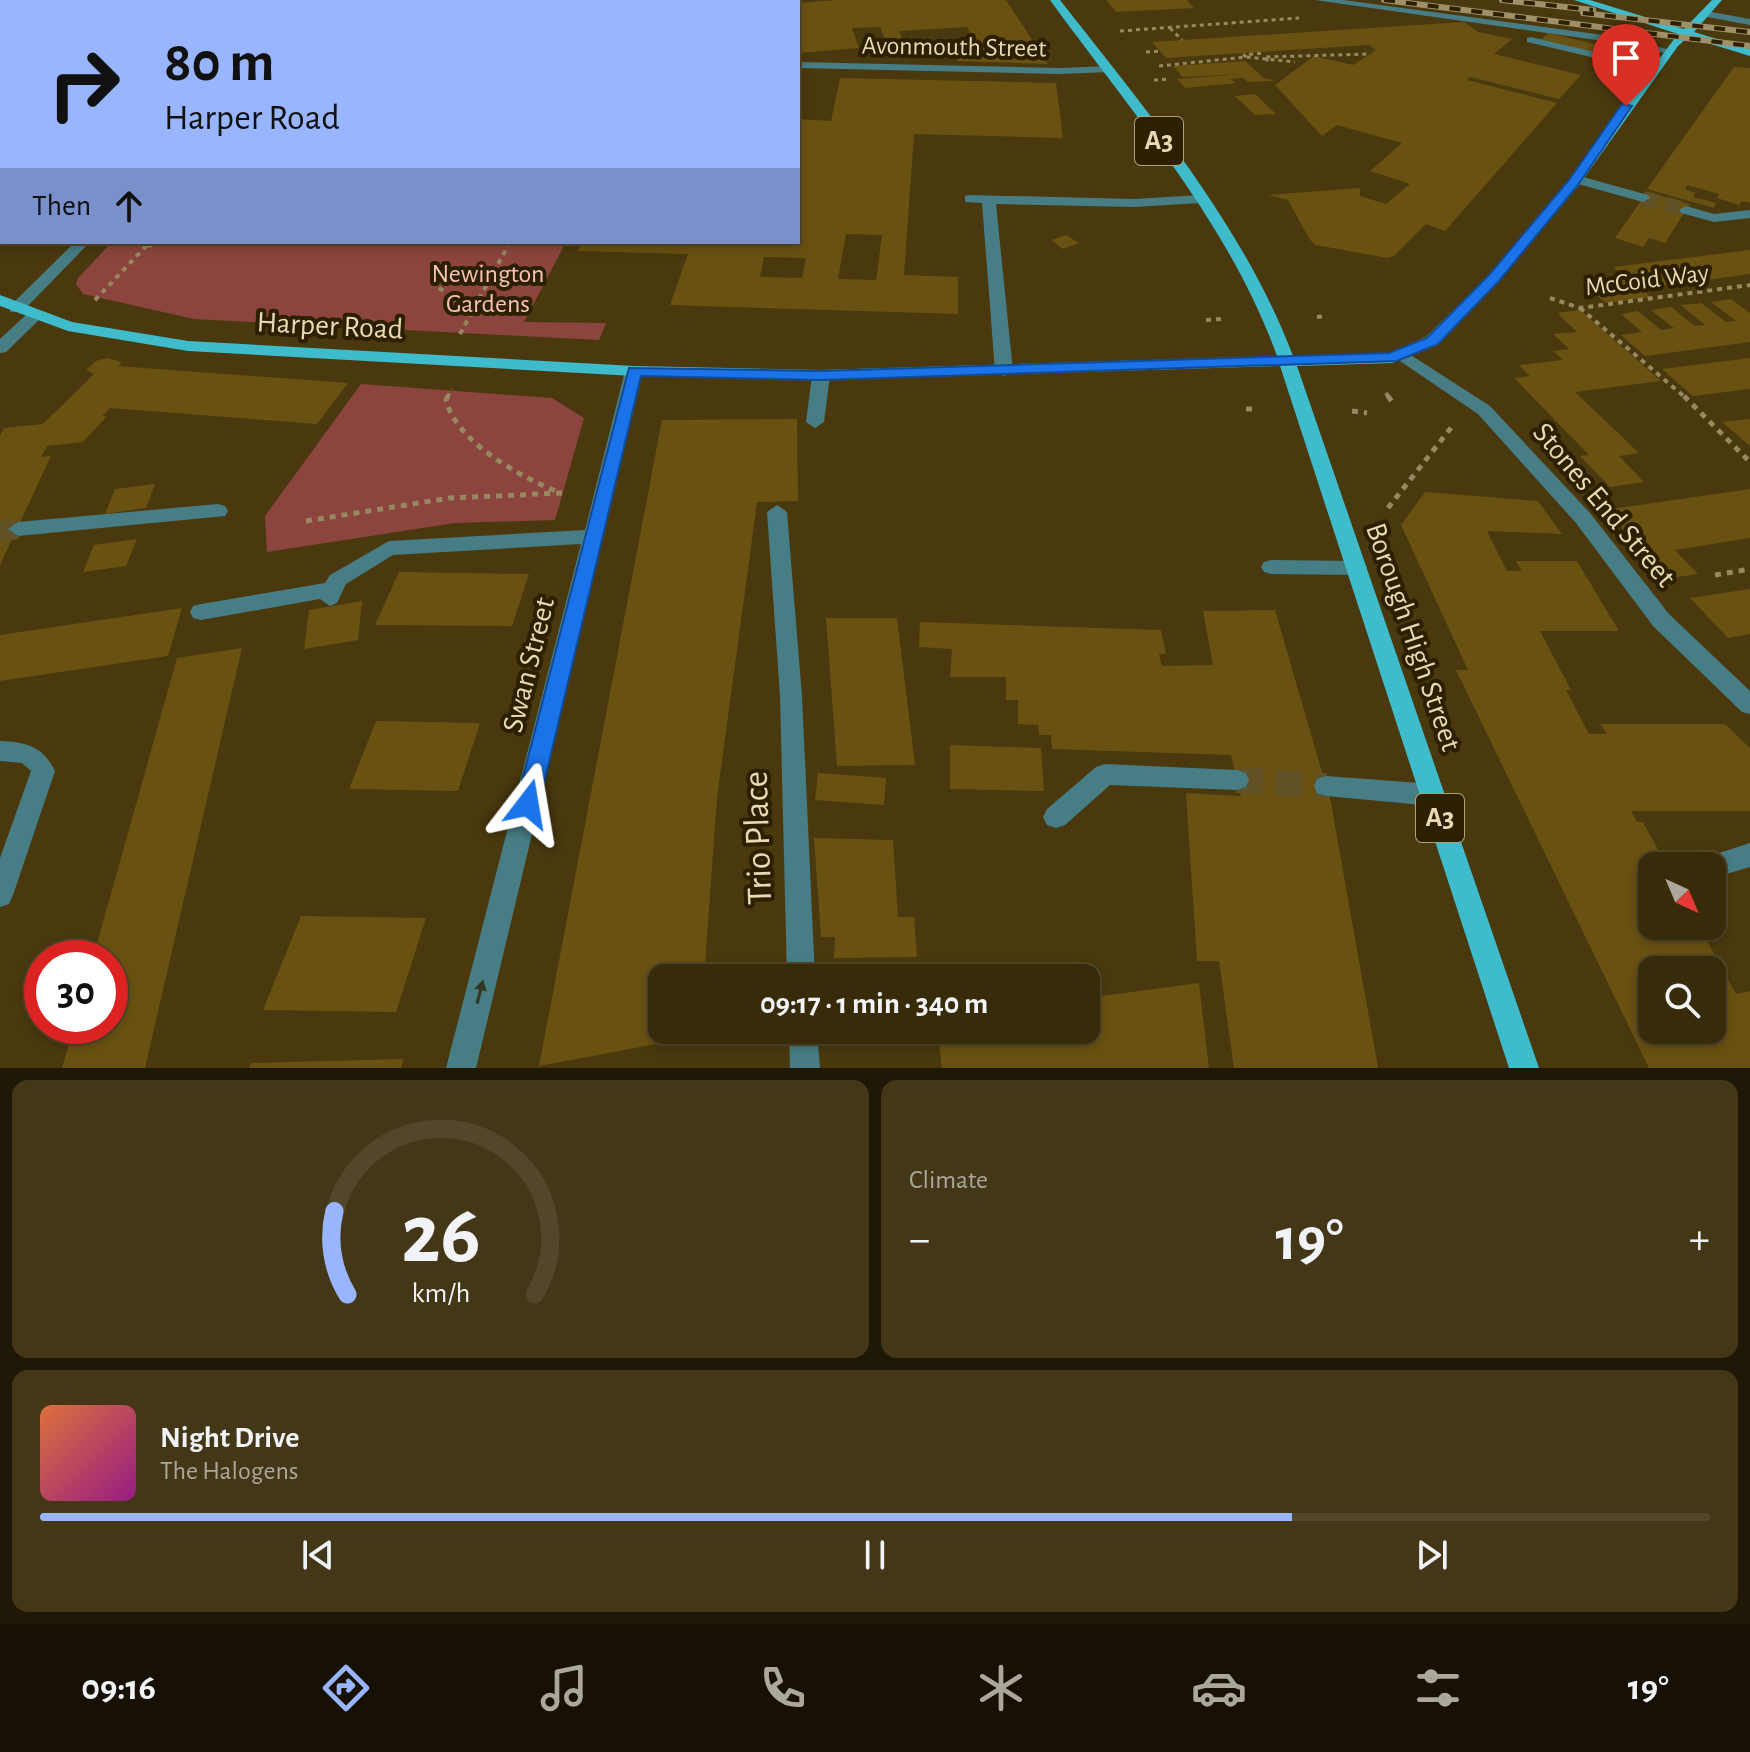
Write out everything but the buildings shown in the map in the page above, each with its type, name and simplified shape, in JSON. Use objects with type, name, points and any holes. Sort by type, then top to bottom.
[{"type":"main road","name":"A3","points":[[1055,0],[1201,199],[1263,303],[1287,363]]},
{"type":"main road","points":[[1579,0],[1750,53]]},
{"type":"main road","points":[[1403,355],[1432,341],[1445,330],[1494,278],[1576,179],[1669,51],[1717,0]]},
{"type":"main road","name":"Harper Road","points":[[8,304],[57,324],[116,337],[188,346],[634,371],[821,375],[1287,363],[1403,355]]},
{"type":"main road","name":"Borough High Street","points":[[1287,363],[1524,1068]]},
{"type":"street","points":[[1320,0],[1618,40],[1669,51]]},
{"type":"street","points":[[1706,14],[1750,22]]},
{"type":"street","points":[[1531,40],[1655,69]]},
{"type":"street","name":"Avonmouth Street","points":[[800,65],[1048,71],[1108,69]]},
{"type":"street","points":[[1576,179],[1643,198]]},
{"type":"street","points":[[970,199],[1134,203],[1201,199]]},
{"type":"street","points":[[989,200],[1004,371]]},
{"type":"street","points":[[1686,210],[1714,218],[1750,214]]},
{"type":"street","points":[[8,304],[81,244]]},
{"type":"street","points":[[0,348],[34,316]]},
{"type":"street","name":"Stones End Street","points":[[1403,355],[1484,410],[1583,518],[1661,620],[1750,705]]},
{"type":"street","name":"Swan Street","points":[[461,1068],[634,371]]},
{"type":"street","points":[[815,422],[821,375]]},
{"type":"street","points":[[18,529],[218,511]]},
{"type":"street","name":"Trio Place","points":[[777,512],[791,696],[801,964]]},
{"type":"street","points":[[201,612],[332,593],[337,580],[389,548],[593,536]]},
{"type":"street","points":[[1271,567],[1357,568]]},
{"type":"street","points":[[0,751],[26,753],[39,760],[43,771],[0,895]]},
{"type":"street","points":[[1056,817],[1105,774],[1237,780]]},
{"type":"street","points":[[1326,786],[1433,795]]},
{"type":"street","points":[[1726,862],[1750,855]]},
{"type":"street","points":[[804,1044],[805,1068]]},
{"type":"path","points":[[1120,31],[1310,17]]},
{"type":"path","points":[[1169,27],[1182,40]]},
{"type":"path","points":[[1146,52],[1160,51]]},
{"type":"path","points":[[1246,57],[1244,55],[1264,53]]},
{"type":"path","points":[[1268,61],[1264,57],[1369,54]]},
{"type":"path","points":[[1159,66],[1246,57],[1295,62]]},
{"type":"path","points":[[1150,80],[1169,79]]},
{"type":"path","points":[[57,324],[98,299],[148,244]]},
{"type":"path","points":[[445,359],[509,244]]},
{"type":"path","name":"McCoid Way","points":[[1550,298],[1580,308],[1750,285]]},
{"type":"path","points":[[439,288],[472,311]]},
{"type":"path","points":[[1580,308],[1669,381],[1750,462]]},
{"type":"path","points":[[1317,317],[1327,316]]},
{"type":"path","points":[[1206,320],[1221,319]]},
{"type":"path","points":[[469,361],[446,400],[456,423],[474,442],[535,480],[563,493]]},
{"type":"path","points":[[1386,393],[1392,402]]},
{"type":"path","points":[[1246,409],[1257,409]]},
{"type":"path","points":[[1352,411],[1367,413]]},
{"type":"path","points":[[1388,508],[1462,414]]},
{"type":"path","points":[[306,521],[450,498],[603,493]]},
{"type":"path","points":[[1715,575],[1750,569]]},
{"type":"green space","name":"Newington Gardens","points":[[110,244],[565,244],[524,322],[606,323],[599,340],[194,319],[83,294],[76,284]]},
{"type":"green space","points":[[361,384],[552,398],[584,418],[555,520],[455,523],[267,552],[265,516]]},
{"type":"tunnel","points":[[1643,198],[1686,210]]},
{"type":"tunnel","points":[[0,531],[18,529]]},
{"type":"tunnel","points":[[1237,780],[1326,786]]},
{"type":"railway","points":[[1384,0],[1750,46]]},
{"type":"railway","points":[[1502,0],[1593,10]]},
{"type":"railway","points":[[1583,13],[1750,32]]},
{"type":"route","points":[[528,804],[634,371],[821,375],[1392,358],[1432,341],[1494,278],[1574,182],[1626,106]]}]
